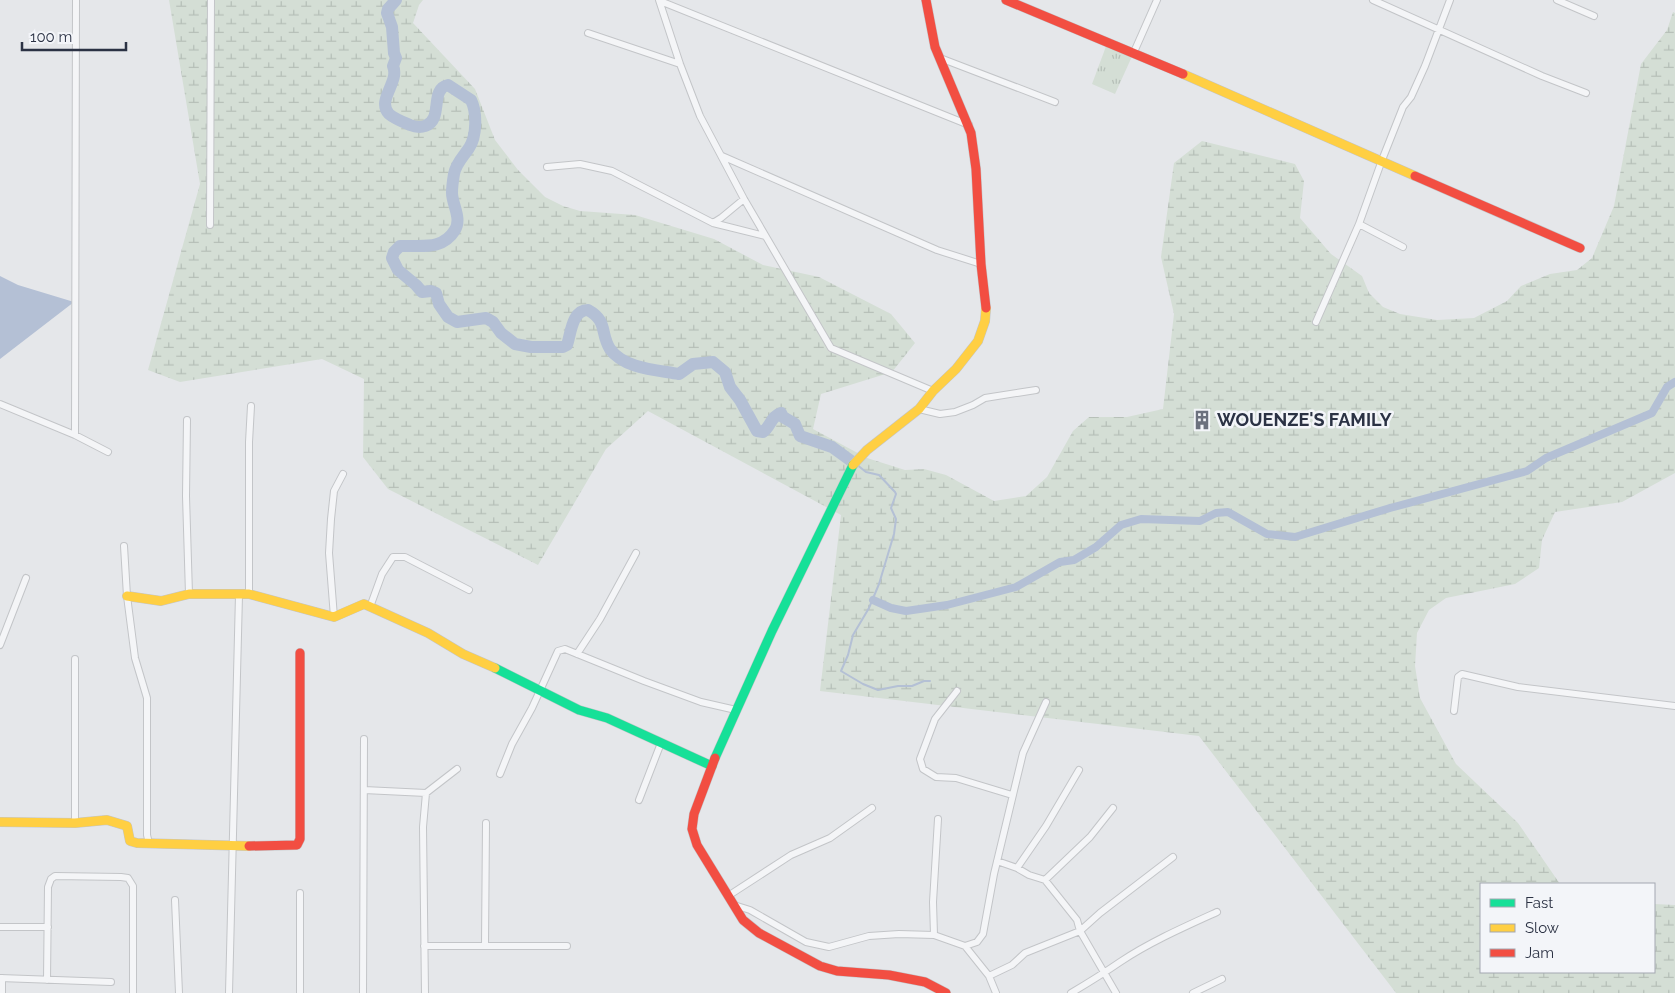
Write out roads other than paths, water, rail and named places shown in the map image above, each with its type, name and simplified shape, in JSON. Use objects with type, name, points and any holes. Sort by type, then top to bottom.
[{"type":"street","points":[[74,435],[76,0]]},
{"type":"street","points":[[210,225],[211,0]]},
{"type":"street","points":[[926,0],[932,33],[940,58],[969,125],[976,169],[986,320],[978,341],[956,369],[933,391],[919,409],[867,450],[854,463],[805,561],[736,710],[694,814],[692,828],[697,845],[730,900],[743,920],[759,933],[820,966],[837,971],[889,975],[926,982],[946,993]]},
{"type":"street","points":[[1006,0],[1134,52],[1580,248]]},
{"type":"street","points":[[1134,52],[1157,0]]},
{"type":"street","points":[[1373,0],[1542,76],[1586,93]]},
{"type":"street","points":[[1316,322],[1360,224],[1382,160],[1403,108],[1419,81],[1450,0]]},
{"type":"street","points":[[1557,0],[1594,16]]},
{"type":"street","points":[[659,1],[969,125]]},
{"type":"street","points":[[659,1],[700,116],[744,200],[831,348],[933,391]]},
{"type":"street","points":[[588,33],[680,64]]},
{"type":"street","points":[[940,58],[1055,102]]},
{"type":"street","points":[[722,156],[937,250],[981,264]]},
{"type":"street","points":[[547,167],[580,164],[612,171],[713,223],[765,236]]},
{"type":"street","points":[[713,223],[744,200]]},
{"type":"street","points":[[1360,224],[1403,247]]},
{"type":"street","points":[[919,409],[940,414],[955,412],[985,398],[1036,390]]},
{"type":"street","points":[[0,404],[74,435],[108,452]]},
{"type":"street","points":[[249,594],[249,442],[251,406]]},
{"type":"street","points":[[187,420],[186,496],[189,594]]},
{"type":"street","points":[[334,617],[329,553],[331,519],[334,491],[343,474]]},
{"type":"street","points":[[124,546],[127,596],[135,658],[147,698],[147,835],[149,843]]},
{"type":"street","points":[[577,654],[600,619],[636,553]]},
{"type":"street","points":[[370,606],[382,574],[392,557],[405,557],[469,590]]},
{"type":"street","points":[[0,645],[26,578]]},
{"type":"street","points":[[127,596],[161,601],[189,594],[249,594],[334,617],[364,604],[428,633],[463,654],[523,681],[579,710],[607,718],[712,766]]},
{"type":"street","points":[[229,993],[239,595]]},
{"type":"street","points":[[500,774],[512,744],[532,708],[558,651],[564,649],[701,702],[736,710]]},
{"type":"street","points":[[0,822],[74,823],[108,820],[126,826],[130,841],[134,844],[297,845],[300,841],[300,653]]},
{"type":"street","points":[[74,823],[75,659]]},
{"type":"street","points":[[1454,711],[1458,677],[1462,674],[1536,690],[1675,706]]},
{"type":"street","points":[[957,691],[934,718],[920,759],[923,769],[936,777],[956,778],[1012,796]]},
{"type":"street","points":[[965,946],[977,942],[983,934],[997,861],[1023,753],[1046,702]]},
{"type":"street","points":[[363,993],[364,739]]},
{"type":"street","points":[[639,800],[661,743]]},
{"type":"street","points":[[364,790],[426,793],[458,769]]},
{"type":"street","points":[[1017,868],[1046,826],[1079,770]]},
{"type":"street","points":[[425,993],[423,826],[426,793]]},
{"type":"street","points":[[730,900],[791,855],[830,838],[872,808]]},
{"type":"street","points":[[1045,880],[1090,837],[1113,808]]},
{"type":"street","points":[[934,936],[938,819]]},
{"type":"street","points":[[485,945],[486,822]]},
{"type":"street","points":[[989,976],[1012,965],[1026,953],[1080,931],[1172,857]]},
{"type":"street","points":[[997,861],[1045,880],[1077,920],[1080,931],[1116,993]]},
{"type":"street","points":[[47,980],[48,882],[56,876],[121,876],[128,878],[133,886],[133,993]]},
{"type":"street","points":[[300,893],[300,993]]},
{"type":"street","points":[[175,900],[179,993]]},
{"type":"street","points":[[730,900],[806,942],[819,946],[828,947],[869,936],[899,934],[934,936],[965,946],[989,976],[996,993]]},
{"type":"street","points":[[1071,993],[1104,974],[1120,962],[1216,912]]},
{"type":"street","points":[[0,927],[48,927]]},
{"type":"street","points":[[424,946],[567,946]]},
{"type":"street","points":[[2,993],[1,978],[111,982]]},
{"type":"street","points":[[1194,993],[1222,979]]},
{"type":"water","points":[[0,276],[18,285],[74,302],[0,359]]},
{"type":"waterway","points":[[396,0],[387,13],[392,27],[396,58],[393,66],[394,78],[385,103],[389,114],[412,126],[425,126],[431,123],[434,118],[439,92],[448,85],[471,100],[475,124],[472,143],[458,163],[454,174],[452,197],[457,216],[455,230],[450,237],[431,246],[400,246],[394,252],[392,258],[398,270],[422,292],[431,291],[436,293],[439,304],[448,317],[457,322],[486,318],[493,322],[501,333],[515,344],[531,347],[563,347],[567,345],[575,318],[583,311],[588,310],[601,323],[610,349],[616,356],[632,365],[679,374],[693,364],[713,362],[725,372],[730,387],[740,400],[757,431],[763,432],[775,416],[781,413],[783,417],[795,424],[800,436],[832,447],[854,463]]},
{"type":"waterway","points":[[873,600],[891,608],[906,611],[947,605],[1016,587],[1060,562],[1074,560],[1096,547],[1121,525],[1141,519],[1200,521],[1216,513],[1228,512],[1267,534],[1295,537],[1390,508],[1527,471],[1546,458],[1652,413],[1667,387],[1675,382]]},
{"type":"waterway","points":[[856,464],[866,472],[879,475],[895,492],[891,508],[896,519],[894,534],[879,584],[869,608],[853,635],[848,655],[841,671],[863,684],[878,690],[898,686],[912,686],[924,681],[930,681]]},
{"type":"place","name":"WOUENZE'S FAMILY","points":[[1202,420]]}]
